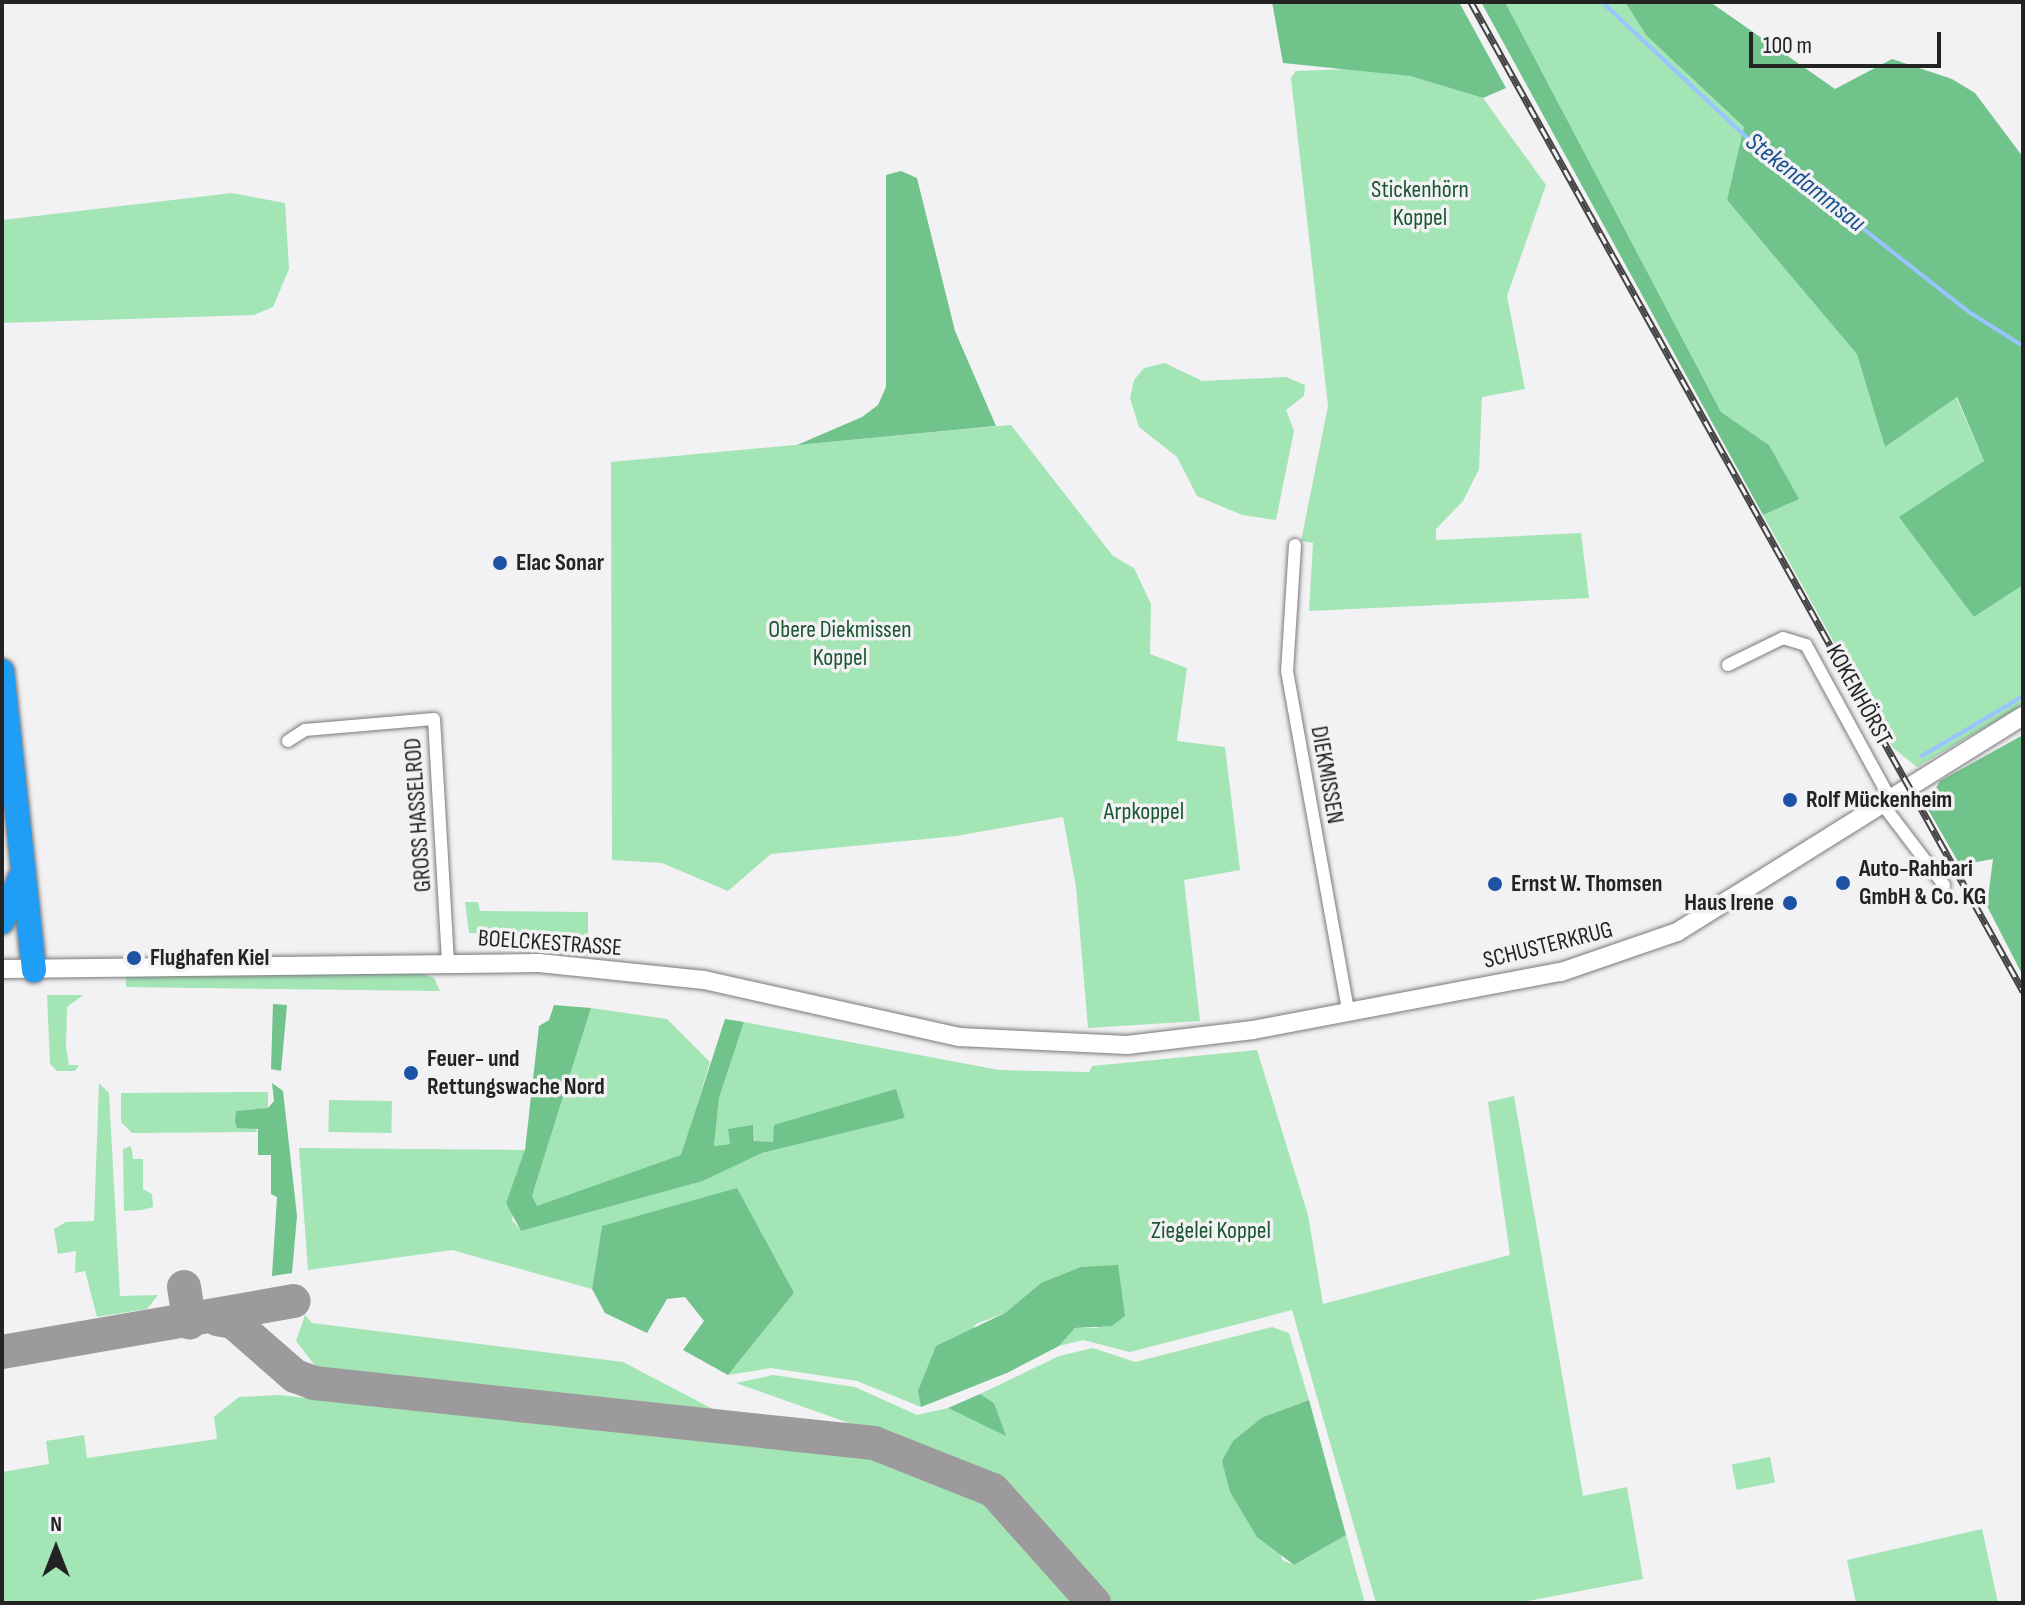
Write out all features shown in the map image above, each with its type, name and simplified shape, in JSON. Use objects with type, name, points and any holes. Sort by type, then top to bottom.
[{"type":"highway","points":[[2,671],[21,875],[34,970]]},
{"type":"highway","points":[[2,922],[21,875]]},
{"type":"street","name":"DIEKMISSEN","points":[[1295,545],[1287,671],[1348,1011]]},
{"type":"street","name":"KOKENHÖRST","points":[[1728,665],[1783,638],[1806,645],[1887,802]]},
{"type":"street","name":"SCHUSTERKRUG","points":[[1088,1045],[1253,1030],[1561,972],[1677,932],[2023,716]]},
{"type":"street","name":"GROSS HASSELROD","points":[[288,741],[305,730],[434,719],[448,961]]},
{"type":"street","points":[[1887,802],[1944,885]]},
{"type":"street","name":"BOELCKESTRASSE","points":[[2,969],[448,961],[704,980],[959,1037],[1088,1045]]},
{"type":"green space","points":[[1272,2],[1459,2],[1506,88],[1483,98],[1410,76],[1283,63]]},
{"type":"green space","points":[[1481,2],[1505,2],[1721,412],[1769,445],[1799,499],[1763,515]]},
{"type":"green space","points":[[1505,2],[1625,2],[1648,36],[1745,128],[1727,200],[1858,354],[1885,447],[1956,397],[1984,461],[1974,617],[2023,585],[2023,705],[1917,767],[1893,748],[1763,515],[1798,499],[1769,445],[1721,412]]},
{"type":"green space","points":[[1625,2],[1710,2],[1835,89],[1892,59],[1952,79],[1975,93],[2023,157],[2023,585],[1974,617],[1899,517],[1984,461],[1957,397],[1885,447],[1857,354],[1727,200],[1744,127],[1647,36]]},
{"type":"green space","name":"Stickenhörn Koppel","points":[[1349,69],[1410,76],[1483,98],[1546,185],[1507,296],[1525,389],[1482,397],[1479,469],[1463,501],[1436,529],[1436,540],[1581,533],[1589,598],[1309,611],[1313,543],[1301,541],[1328,406],[1291,78],[1296,71]]},
{"type":"green space","points":[[901,171],[917,178],[955,331],[996,426],[797,445],[862,417],[878,405],[886,387],[886,175]]},
{"type":"green space","points":[[232,193],[285,203],[289,269],[273,307],[254,315],[2,323],[2,220]]},
{"type":"green space","points":[[1165,363],[1202,381],[1286,377],[1305,385],[1304,396],[1286,410],[1294,431],[1276,520],[1242,515],[1197,496],[1177,457],[1139,427],[1130,398],[1134,380],[1144,368]]},
{"type":"green space","name":"Obere Diekmissen Koppel","points":[[1011,425],[1113,556],[1134,568],[1151,604],[1150,654],[1187,668],[1177,741],[1225,747],[1240,870],[1184,880],[1200,1021],[1088,1028],[1076,887],[1063,817],[956,836],[771,854],[728,891],[662,863],[612,860],[611,462]]},
{"type":"green space","points":[[2023,735],[2023,976],[1987,906],[1993,859],[1960,865],[1926,806],[1940,781]]},
{"type":"green space","points":[[465,902],[478,902],[480,911],[588,912],[588,936],[469,933]]},
{"type":"green space","points":[[414,971],[434,978],[440,991],[126,987],[126,977]]},
{"type":"green space","points":[[47,995],[83,995],[67,1007],[66,1047],[69,1065],[79,1065],[75,1071],[57,1071],[50,1064]]},
{"type":"green space","points":[[273,1004],[287,1005],[281,1071],[271,1069]]},
{"type":"green space","points":[[554,1005],[591,1008],[532,1196],[537,1206],[681,1155],[725,1019],[744,1022],[719,1098],[714,1146],[730,1144],[728,1129],[753,1125],[754,1141],[773,1142],[774,1125],[896,1089],[905,1118],[762,1153],[703,1181],[521,1231],[506,1203],[525,1150],[539,1026],[549,1020]]},
{"type":"green space","points":[[591,1008],[667,1019],[710,1062],[682,1155],[537,1207],[532,1196]]},
{"type":"green space","name":"Ziegelei Koppel","points":[[744,1022],[999,1070],[1089,1072],[1092,1066],[1257,1050],[1308,1215],[1323,1304],[1510,1255],[1488,1102],[1514,1096],[1583,1496],[1627,1487],[1643,1579],[1518,1603],[1376,1603],[1292,1310],[1130,1352],[1083,1340],[1059,1346],[1075,1328],[1098,1328],[1041,1283],[1005,1313],[976,1324],[921,1407],[857,1381],[771,1368],[728,1375],[794,1293],[602,1226],[592,1289],[452,1250],[308,1270],[299,1148],[525,1150],[512,1220],[521,1231],[703,1181],[762,1153],[905,1118],[895,1089],[773,1142],[755,1142],[753,1126],[728,1129],[730,1144],[714,1146],[719,1097]]},
{"type":"green space","points":[[99,1083],[109,1093],[120,1296],[158,1295],[147,1309],[97,1317],[85,1271],[75,1273],[76,1251],[58,1254],[54,1229],[66,1222],[94,1221]]},
{"type":"green space","points":[[272,1083],[283,1091],[297,1216],[292,1273],[272,1276],[277,1197],[271,1194],[271,1155],[258,1155],[258,1129],[237,1128],[235,1121],[236,1111],[268,1108],[274,1101]]},
{"type":"green space","points":[[268,1092],[268,1108],[236,1112],[258,1132],[132,1133],[121,1122],[121,1093]]},
{"type":"green space","points":[[329,1100],[392,1101],[391,1133],[328,1132]]},
{"type":"green space","points":[[131,1146],[133,1159],[143,1159],[143,1189],[152,1194],[153,1207],[124,1211],[123,1149]]},
{"type":"green space","points":[[737,1188],[794,1293],[728,1375],[683,1350],[704,1321],[685,1297],[667,1299],[647,1333],[605,1313],[592,1289],[602,1226]]},
{"type":"green space","points":[[1118,1265],[1125,1316],[1112,1326],[1075,1328],[1059,1346],[1007,1373],[921,1407],[918,1391],[936,1346],[1005,1313],[1041,1283],[1081,1267]]},
{"type":"green space","points":[[305,1315],[312,1323],[623,1362],[730,1418],[317,1368],[296,1341]]},
{"type":"green space","points":[[1272,1327],[1289,1333],[1309,1400],[1263,1417],[1282,1560],[1294,1565],[1346,1535],[1365,1603],[1108,1603],[1014,1493],[982,1470],[736,1383],[773,1375],[855,1387],[917,1415],[948,1408],[1005,1435],[994,1403],[980,1394],[1059,1356],[1093,1348],[1135,1362]]},
{"type":"green space","points":[[980,1394],[994,1403],[1006,1436],[948,1408]]},
{"type":"green space","points":[[279,1395],[885,1459],[987,1501],[1079,1603],[2,1603],[2,1472],[49,1464],[46,1441],[84,1435],[87,1458],[217,1439],[214,1417],[239,1397]]},
{"type":"green space","points":[[1309,1400],[1346,1535],[1294,1565],[1257,1537],[1230,1492],[1222,1461],[1233,1441],[1263,1417]]},
{"type":"green space","points":[[1770,1457],[1775,1483],[1737,1490],[1732,1464]]},
{"type":"green space","points":[[1982,1529],[1998,1603],[1856,1603],[1847,1560]]},
{"type":"waterway","name":"Stekendammsau","points":[[1602,2],[1744,135],[1969,312],[2023,346]]},
{"type":"waterway","points":[[1922,756],[2023,696]]},
{"type":"taxiway","points":[[184,1287],[190,1323]]},
{"type":"taxiway","points":[[2,1352],[294,1301]]},
{"type":"taxiway","points":[[217,1319],[233,1322],[295,1376],[314,1383],[874,1443],[993,1490],[1094,1603]]},
{"type":"railway","points":[[1471,2],[2023,991]]},
{"type":"place","name":"Elac Sonar","points":[[500,563]]},
{"type":"place","name":"Rolf Mückenheim","points":[[1790,800]]},
{"type":"place","name":"Auto-Rahbari GmbH & Co. KG","points":[[1843,883]]},
{"type":"place","name":"Ernst W. Thomsen","points":[[1495,884]]},
{"type":"place","name":"Haus Irene","points":[[1790,903]]},
{"type":"place","name":"Flughafen Kiel","points":[[134,958]]},
{"type":"place","name":"Feuer- und Rettungswache Nord","points":[[411,1073]]},
{"type":"park label","name":"Arpkoppel","points":[[1144,812]]}]
